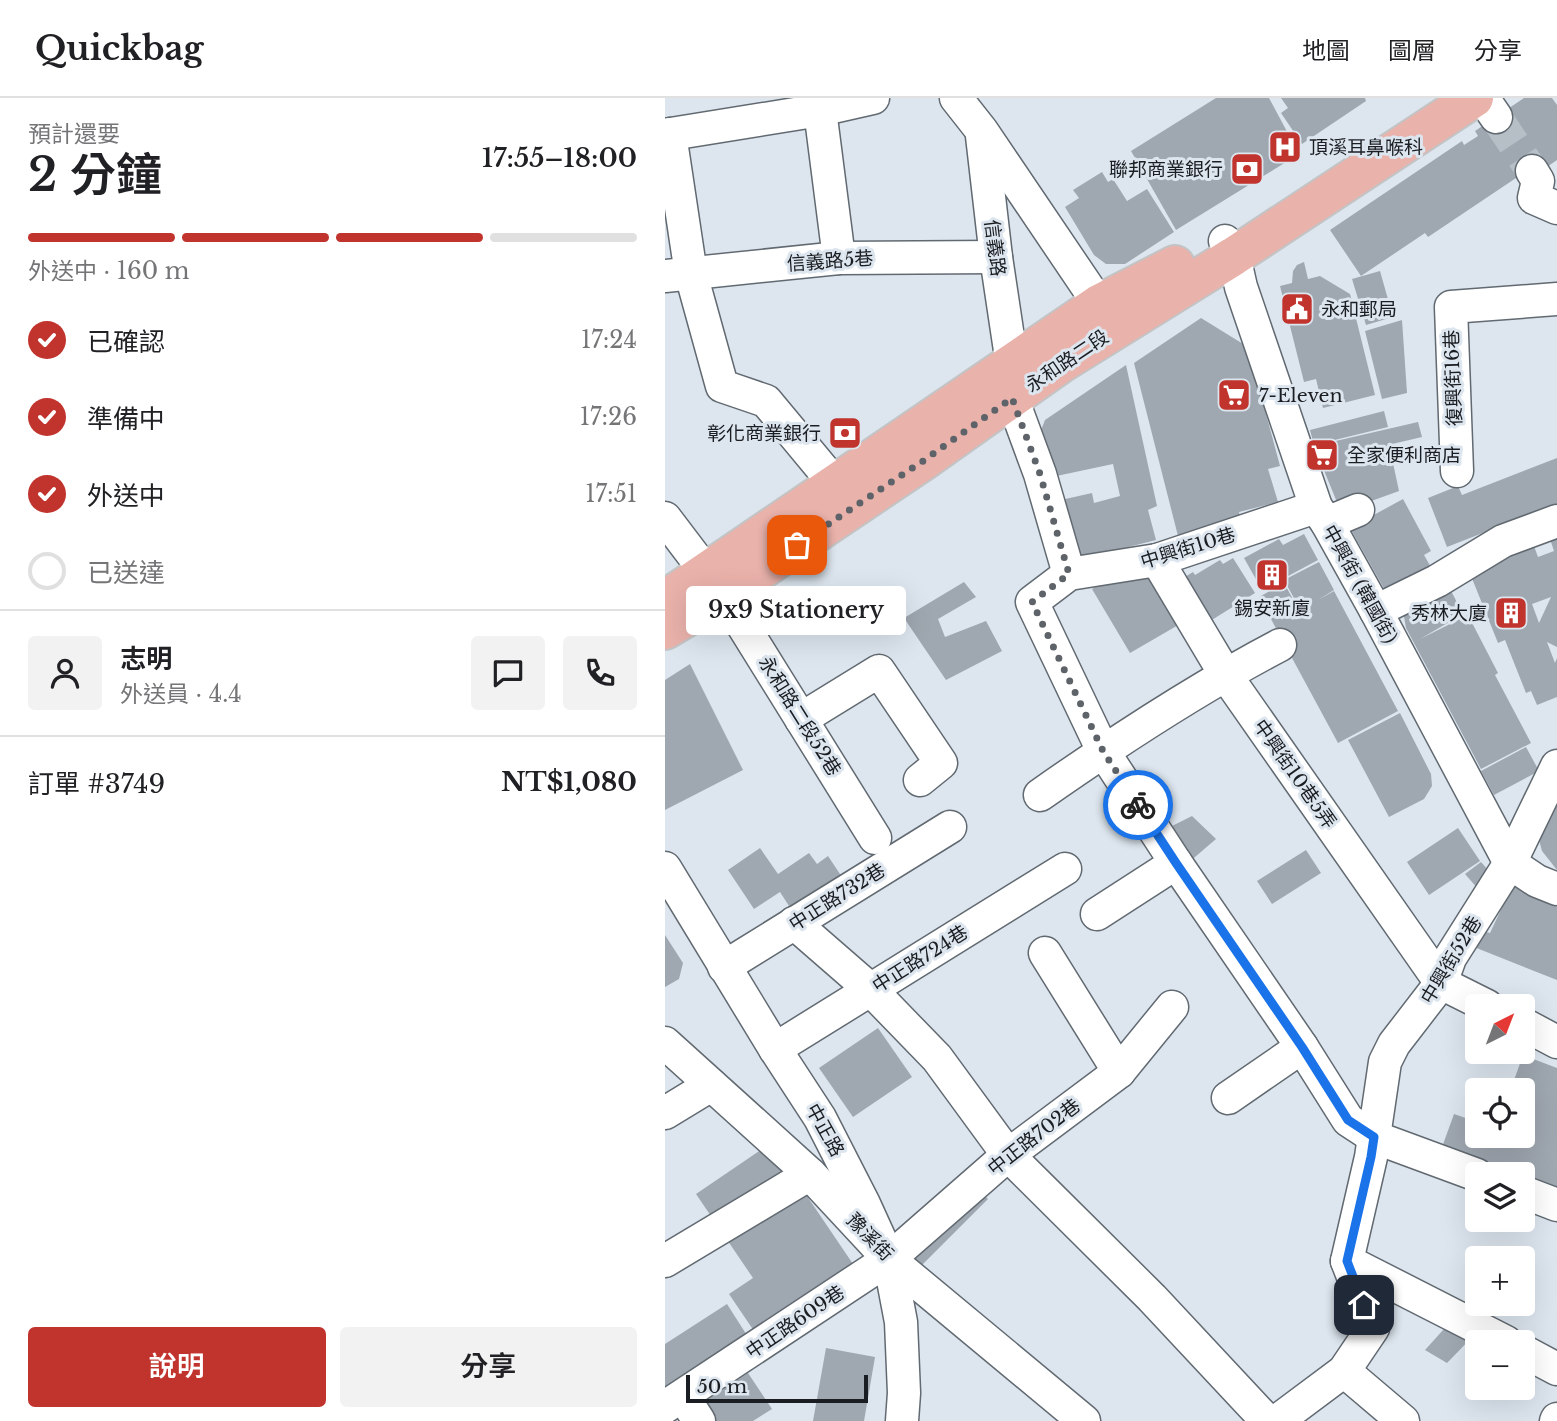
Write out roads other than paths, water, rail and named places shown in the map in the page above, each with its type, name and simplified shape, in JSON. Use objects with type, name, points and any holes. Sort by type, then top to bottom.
[{"type":"main road","name":"永和路二段","points":[[665,630],[715,584],[835,484],[1012,381],[1071,357],[1229,248],[1432,98]]},
{"type":"main road","name":"永和路二段","points":[[665,600],[715,584],[923,461],[1099,304],[1229,248],[1484,104]]},
{"type":"street","points":[[835,484],[766,401],[722,386],[678,275],[668,134],[820,110],[873,98]]},
{"type":"street","points":[[956,98],[982,131],[1099,304]]},
{"type":"street","points":[[820,110],[839,258]]},
{"type":"street","name":"信義路","points":[[982,131],[1012,381],[1069,574]]},
{"type":"street","points":[[1542,173],[1534,198],[1557,208]]},
{"type":"street","name":"中興街 (韓國街)","points":[[1229,248],[1321,515],[1376,611],[1510,863],[1537,881],[1557,889]]},
{"type":"street","name":"信義路5巷","points":[[678,275],[839,258],[996,257]]},
{"type":"street","name":"復興街16巷","points":[[1457,471],[1451,307],[1557,299]]},
{"type":"street","points":[[1321,515],[1358,510]]},
{"type":"street","name":"中興街10巷","points":[[1321,515],[1157,560],[1069,574],[1032,602],[1103,751],[1348,1120],[1374,1137],[1465,1171]]},
{"type":"street","name":"永和路二段52巷","points":[[665,518],[715,584],[875,838]]},
{"type":"street","points":[[1376,611],[1437,581],[1503,541],[1557,521]]},
{"type":"street","name":"中興街10巷5弄","points":[[1157,560],[1225,674],[1441,983]]},
{"type":"street","points":[[1039,795],[1225,674],[1280,645]]},
{"type":"street","points":[[801,719],[879,671],[941,763],[920,780]]},
{"type":"street","name":"中興街52巷","points":[[1347,1261],[1371,1157],[1385,1062],[1394,1044],[1441,983],[1450,958],[1510,863],[1557,766]]},
{"type":"street","name":"中正路732巷","points":[[725,967],[950,827]]},
{"type":"street","points":[[1097,914],[1176,863]]},
{"type":"street","name":"中正路","points":[[665,868],[820,1118],[889,1259],[901,1322],[904,1393],[902,1421]]},
{"type":"street","name":"中正路724巷","points":[[775,1049],[1066,870]]},
{"type":"street","points":[[794,923],[871,990],[937,1058],[1008,1155],[1152,1298],[1268,1421]]},
{"type":"street","points":[[1045,953],[1119,1072]]},
{"type":"street","points":[[1441,983],[1465,995]]},
{"type":"street","name":"中正路702巷","points":[[889,1259],[1008,1155],[1119,1072],[1172,1007]]},
{"type":"street","points":[[1535,1030],[1557,1042]]},
{"type":"street","name":"豫溪街","points":[[665,1043],[810,1174],[889,1259],[1084,1421]]},
{"type":"street","points":[[1228,1098],[1302,1047]]},
{"type":"street","points":[[665,1113],[711,1085]]},
{"type":"street","points":[[665,1261],[810,1174]]},
{"type":"street","points":[[1535,1197],[1557,1205]]},
{"type":"street","name":"中正路609巷","points":[[683,1408],[889,1259]]},
{"type":"street","points":[[1347,1261],[1482,1330]]},
{"type":"street","points":[[1277,1421],[1344,1371],[1373,1328],[1347,1261]]},
{"type":"street","points":[[1535,1357],[1557,1369]]},
{"type":"street","points":[[1344,1371],[1403,1421]]},
{"type":"tunnel","points":[[1496,117],[1532,171]]},
{"type":"place","name":"頂溪耳鼻喉科","points":[[1285,147]]},
{"type":"place","name":"聯邦商業銀行","points":[[1247,169]]},
{"type":"place","name":"永和郵局","points":[[1297,309]]},
{"type":"place","name":"7-Eleven","points":[[1234,395]]},
{"type":"place","name":"彰化商業銀行","points":[[845,433]]},
{"type":"place","name":"全家便利商店","points":[[1322,455]]},
{"type":"place","name":"9x9 Stationery","points":[[797,545]]},
{"type":"place","name":"錫安新廈","points":[[1272,575]]},
{"type":"place","name":"秀林大廈","points":[[1511,613]]}]
